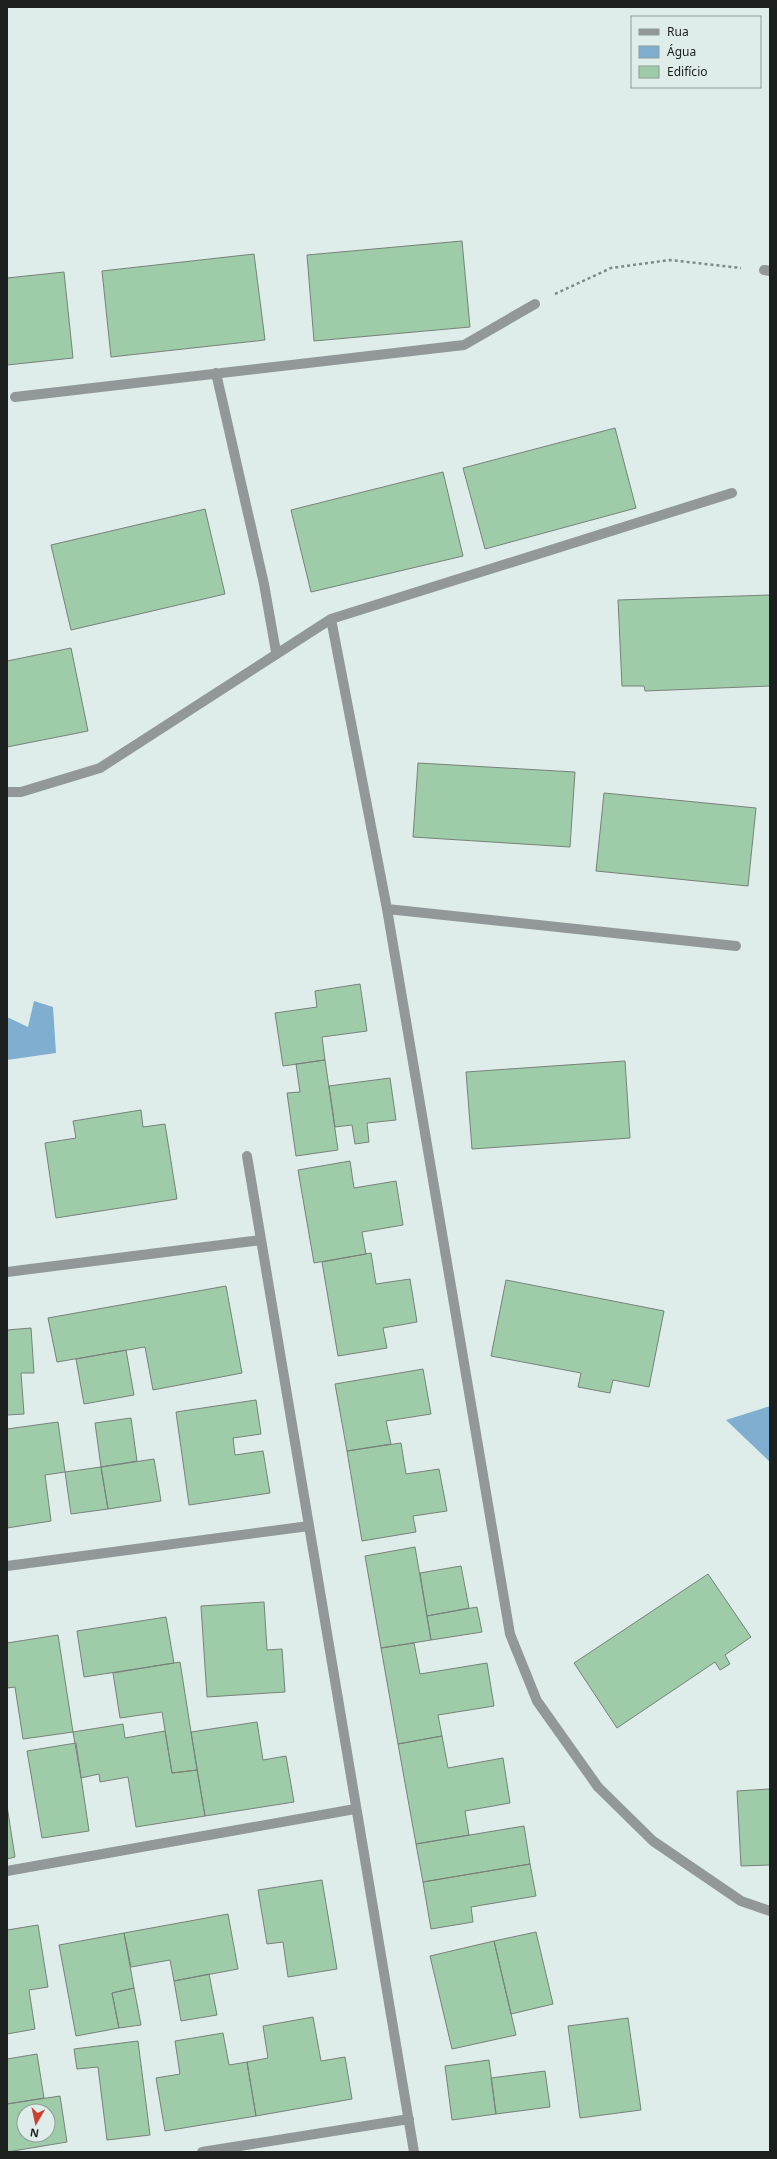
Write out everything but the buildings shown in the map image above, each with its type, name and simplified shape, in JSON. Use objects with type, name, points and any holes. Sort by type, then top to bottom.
[{"type":"street","points":[[15,397],[464,345],[535,304]]},
{"type":"street","points":[[216,373],[264,584],[276,652]]},
{"type":"street","points":[[7,792],[21,792],[100,768],[276,652],[331,619],[732,493]]},
{"type":"street","points":[[331,619],[387,909],[510,1634],[537,1701],[598,1787],[653,1841],[741,1901],[770,1911]]},
{"type":"street","points":[[387,909],[736,946]]},
{"type":"street","points":[[247,1156],[355,1809],[414,2152]]},
{"type":"street","points":[[7,1272],[261,1240]]},
{"type":"street","points":[[7,1566],[309,1526]]},
{"type":"street","points":[[7,1870],[355,1809]]},
{"type":"street","points":[[202,2152],[408,2119]]},
{"type":"path","points":[[535,304],[611,268],[670,260],[767,270]]},
{"type":"water","points":[[34,1001],[53,1007],[56,1053],[7,1060],[7,1017],[28,1027]]},
{"type":"water","points":[[770,1406],[770,1462],[726,1420]]}]
